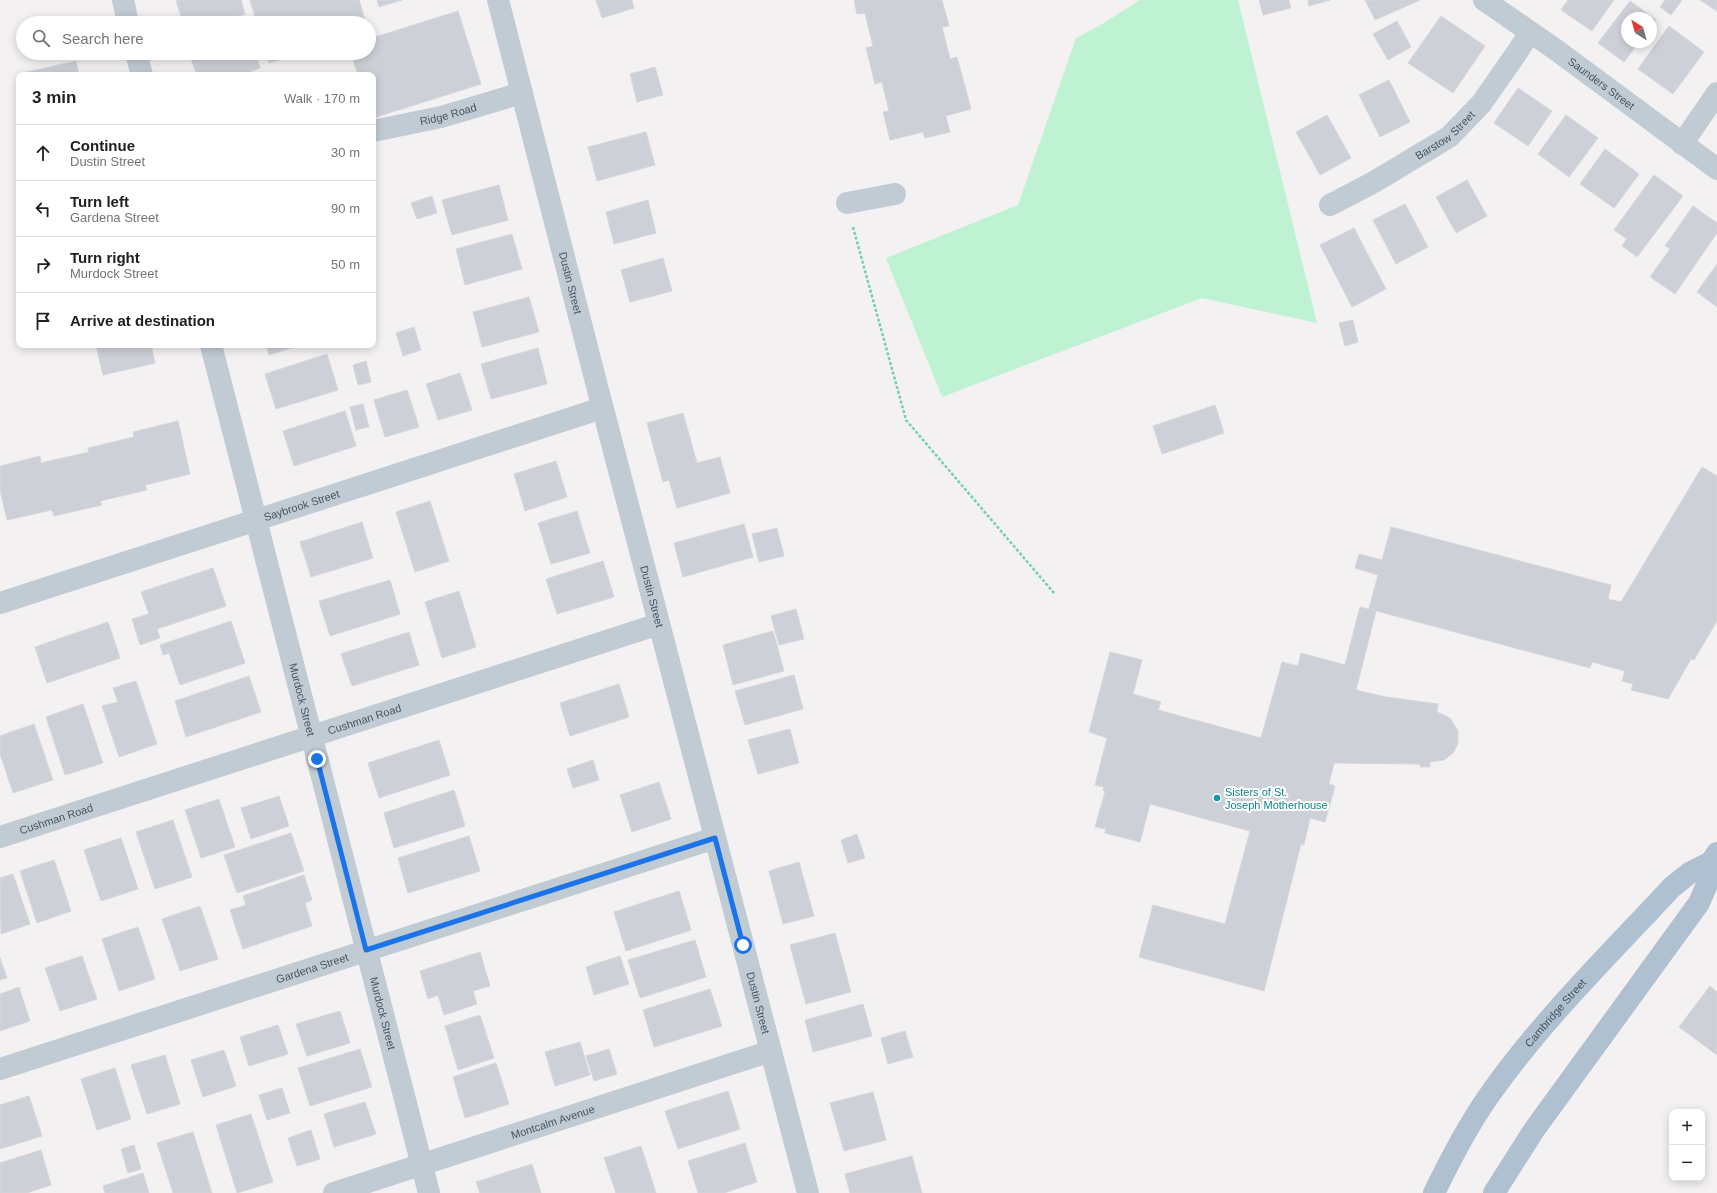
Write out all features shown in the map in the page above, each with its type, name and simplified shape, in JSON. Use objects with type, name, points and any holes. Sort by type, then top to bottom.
[{"type":"main road","name":"Cambridge Street","points":[[1434,1193],[1447,1166],[1487,1098],[1523,1050],[1672,887],[1691,872],[1714,858]]},
{"type":"main road","name":"Cambridge Street","points":[[1494,1193],[1534,1130],[1699,903],[1708,882],[1714,858]]},
{"type":"street","points":[[122,0],[126,16]]},
{"type":"street","name":"Dustin Street","points":[[498,0],[602,408],[808,1193]]},
{"type":"street","name":"Saunders Street","points":[[1484,0],[1717,169]]},
{"type":"street","name":"Barstow Street","points":[[1330,206],[1374,182],[1449,137],[1481,104],[1530,32]]},
{"type":"street","points":[[138,60],[141,72]]},
{"type":"street","name":"Ridge Road","points":[[376,130],[441,117],[522,93]]},
{"type":"street","points":[[1682,144],[1717,93]]},
{"type":"street","points":[[847,204],[895,194]]},
{"type":"street","name":"Murdock Street","points":[[212,348],[429,1193]]},
{"type":"street","name":"Saybrook Street","points":[[0,603],[602,408]]},
{"type":"street","name":"Cushman Road","points":[[0,837],[659,624]]},
{"type":"street","name":"Gardena Street","points":[[0,1069],[715,838]]},
{"type":"street","name":"Montcalm Avenue","points":[[334,1193],[771,1051]]},
{"type":"path","points":[[847,204],[906,420],[1054,593]]},
{"type":"green space","points":[[1140,0],[1238,0],[1317,323],[1202,298],[942,397],[886,258],[1018,205],[1076,38],[1099,26]]},
{"type":"building","points":[[176,0],[241,0],[245,14],[238,16],[181,16]]},
{"type":"building","points":[[250,0],[359,0],[364,16],[255,16]]},
{"type":"building","points":[[377,0],[402,0],[379,7]]},
{"type":"building","points":[[596,0],[632,0],[634,8],[602,18]]},
{"type":"building","points":[[854,0],[942,0],[949,26],[942,27],[950,59],[957,57],[971,109],[946,116],[950,132],[925,138],[923,132],[890,140],[883,112],[889,111],[882,82],[875,84],[866,48],[873,46],[865,13],[857,14]]},
{"type":"building","points":[[1259,0],[1289,0],[1291,8],[1263,15]]},
{"type":"building","points":[[1308,0],[1330,0],[1309,6]]},
{"type":"building","points":[[1365,0],[1420,0],[1375,20]]},
{"type":"building","points":[[1568,0],[1614,0],[1592,31],[1561,10]]},
{"type":"building","points":[[1665,0],[1682,0],[1671,15],[1660,7]]},
{"type":"building","points":[[1700,0],[1717,0],[1717,11]]},
{"type":"building","points":[[1630,1],[1645,12],[1622,12]]},
{"type":"building","points":[[458,11],[481,84],[376,117],[376,72],[357,72],[353,60],[376,60],[376,37]]},
{"type":"building","points":[[1621,13],[1621,48],[1634,48],[1624,62],[1598,43]]},
{"type":"building","points":[[1441,16],[1485,46],[1453,93],[1408,63]]},
{"type":"building","points":[[1397,21],[1411,47],[1388,60],[1373,34]]},
{"type":"building","points":[[1669,26],[1704,52],[1673,94],[1638,69],[1653,48],[1657,48],[1657,43]]},
{"type":"building","points":[[192,60],[257,60],[260,68],[249,72],[196,72]]},
{"type":"building","points":[[268,60],[279,60],[269,63]]},
{"type":"building","points":[[76,61],[78,72],[27,72]]},
{"type":"building","points":[[655,67],[663,95],[637,102],[630,74]]},
{"type":"building","points":[[1389,80],[1410,122],[1380,137],[1359,95]]},
{"type":"building","points":[[1518,88],[1552,111],[1528,146],[1494,123]]},
{"type":"building","points":[[1327,115],[1351,158],[1320,175],[1296,132]]},
{"type":"building","points":[[1566,115],[1598,138],[1569,177],[1538,154]]},
{"type":"building","points":[[646,132],[655,165],[597,181],[588,147]]},
{"type":"building","points":[[1605,149],[1639,174],[1614,208],[1580,184]]},
{"type":"building","points":[[1654,175],[1683,196],[1637,257],[1622,246],[1627,239],[1614,230]]},
{"type":"building","points":[[1467,180],[1487,216],[1456,233],[1436,197]]},
{"type":"building","points":[[499,185],[508,220],[452,235],[442,200]]},
{"type":"building","points":[[432,196],[437,213],[417,219],[411,203]]},
{"type":"building","points":[[648,200],[656,233],[614,244],[606,212]]},
{"type":"building","points":[[1405,204],[1428,247],[1396,264],[1373,220]]},
{"type":"building","points":[[1693,206],[1717,223],[1717,233],[1675,294],[1650,277],[1670,249],[1665,246]]},
{"type":"building","points":[[1354,228],[1386,289],[1352,307],[1320,245]]},
{"type":"building","points":[[512,234],[522,269],[465,285],[456,249]]},
{"type":"building","points":[[663,258],[672,291],[630,302],[621,270]]},
{"type":"building","points":[[1717,264],[1717,307],[1697,292]]},
{"type":"building","points":[[529,297],[539,332],[482,347],[473,312]]},
{"type":"building","points":[[1353,320],[1358,342],[1345,346],[1339,323]]},
{"type":"building","points":[[414,327],[421,350],[403,356],[396,333]]},
{"type":"building","points":[[97,348],[152,348],[155,363],[103,375]]},
{"type":"building","points":[[267,348],[291,348],[269,355]]},
{"type":"building","points":[[538,348],[547,384],[491,399],[481,364]]},
{"type":"building","points":[[327,354],[338,390],[276,409],[265,374]]},
{"type":"building","points":[[366,361],[371,382],[358,385],[353,365]]},
{"type":"building","points":[[460,373],[472,410],[438,420],[426,384]]},
{"type":"building","points":[[407,390],[419,427],[385,437],[374,400]]},
{"type":"building","points":[[363,404],[369,427],[356,430],[350,407]]},
{"type":"building","points":[[1215,405],[1224,433],[1162,454],[1153,426]]},
{"type":"building","points":[[345,411],[356,446],[294,466],[283,431]]},
{"type":"building","points":[[683,413],[697,463],[720,457],[730,493],[677,508],[669,480],[663,482],[647,423]]},
{"type":"building","points":[[178,421],[190,474],[145,485],[147,490],[100,501],[102,505],[54,516],[52,510],[7,520],[0,490],[0,466],[40,456],[41,463],[89,452],[88,448],[134,437],[133,432]]},
{"type":"building","points":[[556,461],[567,497],[525,511],[514,474]]},
{"type":"building","points":[[1702,467],[1717,476],[1717,621],[1694,660],[1691,659],[1668,699],[1631,690],[1633,684],[1622,681],[1625,671],[1592,662],[1590,668],[1369,609],[1378,575],[1355,568],[1359,554],[1382,560],[1391,527],[1611,585],[1608,599],[1621,602]]},
{"type":"building","points":[[430,501],[449,561],[415,572],[396,512]]},
{"type":"building","points":[[577,511],[590,553],[551,564],[538,523]]},
{"type":"building","points":[[362,522],[373,558],[311,577],[300,542]]},
{"type":"building","points":[[744,524],[753,557],[683,577],[674,543]]},
{"type":"building","points":[[777,528],[784,556],[759,562],[752,534]]},
{"type":"building","points":[[603,561],[614,597],[557,614],[546,579]]},
{"type":"building","points":[[213,568],[226,606],[157,629],[160,638],[140,645],[132,619],[149,614],[141,592]]},
{"type":"building","points":[[390,580],[400,614],[330,636],[319,601]]},
{"type":"building","points":[[459,591],[476,647],[442,658],[425,602]]},
{"type":"building","name":"Sisters of St. Joseph Motherhouse","points":[[1360,607],[1376,611],[1356,690],[1386,697],[1438,704],[1437,712],[1450,718],[1458,731],[1458,743],[1454,752],[1444,760],[1430,762],[1430,767],[1420,767],[1420,764],[1334,763],[1329,784],[1335,786],[1325,822],[1310,818],[1304,845],[1301,844],[1264,991],[1139,957],[1153,905],[1225,924],[1250,831],[1150,804],[1140,842],[1105,833],[1106,829],[1095,827],[1105,792],[1103,790],[1104,787],[1095,785],[1107,738],[1089,732],[1110,652],[1142,660],[1133,694],[1161,702],[1158,710],[1261,738],[1282,662],[1298,666],[1301,653],[1345,665]]},
{"type":"building","points":[[796,609],[804,639],[779,645],[771,616]]},
{"type":"building","points":[[231,621],[245,663],[180,685],[169,653],[163,655],[160,645]]},
{"type":"building","points":[[108,622],[120,658],[47,683],[35,647]]},
{"type":"building","points":[[773,631],[784,671],[733,685],[723,645]]},
{"type":"building","points":[[409,632],[419,665],[352,686],[341,654]]},
{"type":"building","points":[[794,675],[803,709],[745,725],[735,691]]},
{"type":"building","points":[[249,676],[261,712],[186,737],[175,701]]},
{"type":"building","points":[[136,681],[157,744],[119,757],[102,706],[118,702],[113,688]]},
{"type":"building","points":[[619,684],[629,717],[570,736],[560,703]]},
{"type":"building","points":[[83,704],[103,763],[65,775],[46,717]]},
{"type":"building","points":[[34,724],[53,780],[13,793],[0,754],[0,736]]},
{"type":"building","points":[[790,729],[799,763],[758,774],[748,740]]},
{"type":"building","points":[[439,740],[450,775],[379,798],[368,763]]},
{"type":"building","points":[[593,760],[599,780],[573,788],[567,769]]},
{"type":"building","points":[[659,782],[671,819],[632,832],[620,795]]},
{"type":"building","points":[[454,790],[465,826],[394,848],[384,813]]},
{"type":"building","points":[[279,796],[289,826],[251,839],[241,808]]},
{"type":"building","points":[[219,799],[235,847],[201,858],[185,810]]},
{"type":"building","points":[[173,820],[192,877],[155,889],[136,832]]},
{"type":"building","points":[[291,833],[304,871],[237,893],[224,855]]},
{"type":"building","points":[[857,834],[865,858],[848,863],[841,840]]},
{"type":"building","points":[[469,836],[480,871],[408,893],[398,858]]},
{"type":"building","points":[[121,838],[138,889],[101,901],[84,850]]},
{"type":"building","points":[[54,860],[71,911],[37,923],[20,871]]},
{"type":"building","points":[[799,862],[814,916],[783,924],[769,871]]},
{"type":"building","points":[[13,874],[30,924],[1,934],[0,878]]},
{"type":"building","points":[[304,875],[312,900],[305,903],[312,926],[243,949],[230,910],[246,905],[243,896]]},
{"type":"building","points":[[679,891],[691,930],[626,951],[614,912]]},
{"type":"building","points":[[200,906],[218,959],[180,971],[162,919]]},
{"type":"building","points":[[138,927],[155,979],[119,991],[102,939]]},
{"type":"building","points":[[835,933],[851,992],[806,1004],[790,945]]},
{"type":"building","points":[[695,940],[706,977],[640,998],[628,960]]},
{"type":"building","points":[[480,952],[490,986],[473,991],[477,1004],[444,1015],[438,995],[428,999],[420,971]]},
{"type":"building","points":[[82,956],[97,999],[60,1011],[45,968]]},
{"type":"building","points":[[620,956],[629,984],[594,995],[586,967]]},
{"type":"building","points":[[0,958],[7,978],[0,980]]},
{"type":"building","points":[[1710,986],[1717,992],[1717,1055],[1679,1027]]},
{"type":"building","points":[[19,987],[30,1021],[0,1031],[0,994]]},
{"type":"building","points":[[710,989],[722,1026],[654,1047],[643,1010]]},
{"type":"building","points":[[863,1004],[872,1036],[813,1052],[805,1020]]},
{"type":"building","points":[[340,1011],[350,1043],[307,1056],[296,1024]]},
{"type":"building","points":[[480,1015],[494,1058],[458,1070],[445,1026]]},
{"type":"building","points":[[278,1025],[288,1054],[249,1066],[240,1037]]},
{"type":"building","points":[[905,1031],[913,1057],[888,1064],[881,1038]]},
{"type":"building","points":[[580,1042],[590,1075],[555,1086],[545,1052]]},
{"type":"building","points":[[360,1049],[372,1087],[310,1106],[298,1068]]},
{"type":"building","points":[[609,1049],[617,1074],[594,1081],[586,1056]]},
{"type":"building","points":[[224,1050],[236,1086],[203,1097],[191,1060]]},
{"type":"building","points":[[165,1055],[180,1104],[147,1114],[131,1065]]},
{"type":"building","points":[[496,1063],[509,1104],[465,1118],[453,1077]]},
{"type":"building","points":[[115,1068],[131,1119],[97,1130],[81,1079]]},
{"type":"building","points":[[282,1088],[290,1113],[267,1120],[259,1095]]},
{"type":"building","points":[[728,1091],[740,1129],[678,1149],[665,1111]]},
{"type":"building","points":[[873,1092],[886,1140],[844,1151],[830,1103]]},
{"type":"building","points":[[29,1096],[42,1136],[0,1149],[0,1105]]},
{"type":"building","points":[[365,1102],[376,1134],[334,1147],[324,1114]]},
{"type":"building","points":[[251,1114],[273,1182],[237,1193],[216,1125]]},
{"type":"building","points":[[311,1130],[320,1159],[297,1166],[288,1138]]},
{"type":"building","points":[[193,1132],[212,1193],[173,1193],[157,1143]]},
{"type":"building","points":[[745,1143],[757,1182],[724,1193],[698,1193],[688,1161]]},
{"type":"building","points":[[134,1145],[141,1169],[128,1173],[121,1149]]},
{"type":"building","points":[[641,1146],[656,1193],[616,1193],[604,1158]]},
{"type":"building","points":[[41,1150],[51,1185],[27,1193],[0,1193],[0,1163]]},
{"type":"building","points":[[912,1156],[922,1193],[850,1193],[845,1174]]},
{"type":"building","points":[[532,1164],[541,1193],[480,1193],[476,1182]]},
{"type":"building","points":[[143,1173],[149,1193],[105,1193],[103,1186]]},
{"type":"place","name":"Sisters of St. Joseph Motherhouse","points":[[1217,798]]},
{"type":"route","points":[[317,759],[366,950],[715,838],[743,945]]}]
